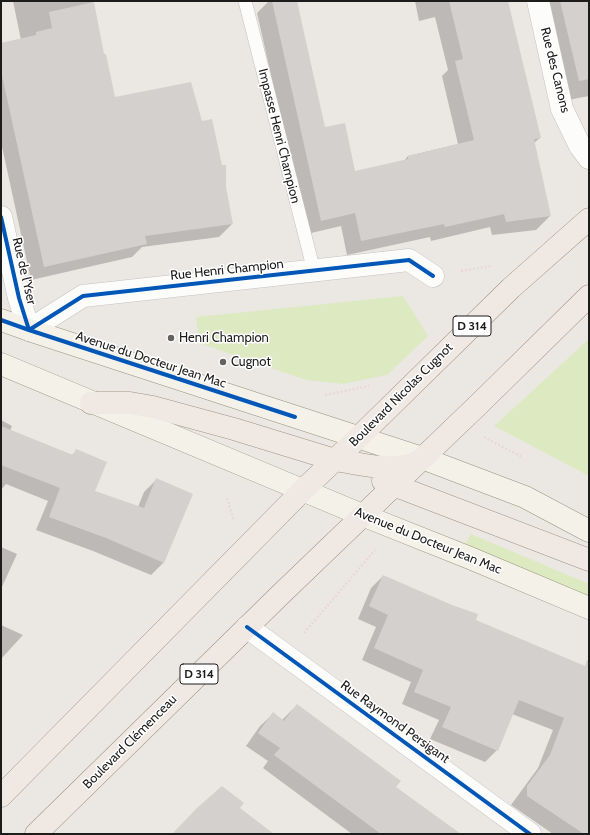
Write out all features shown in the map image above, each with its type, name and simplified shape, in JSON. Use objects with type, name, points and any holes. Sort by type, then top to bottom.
[{"type":"main road","name":"Boulevard Nicolas Cugnot","points":[[303,490],[494,305],[545,257],[589,219]]},
{"type":"main road","points":[[394,485],[589,296]]},
{"type":"main road","name":"Avenue du Docteur Jean Mac","points":[[1,320],[359,437],[525,497],[589,532]]},
{"type":"main road","name":"Avenue du Docteur Jean Mac","points":[[1,364],[589,608]]},
{"type":"main road","points":[[92,403],[130,403],[153,407],[227,426],[335,460],[401,467],[420,460]]},
{"type":"main road","points":[[303,490],[315,482],[332,474],[348,473],[375,478],[589,560]]},
{"type":"main road","name":"D 314","points":[[362,515],[394,485]]},
{"type":"main road","name":"D 314","points":[[1,796],[303,490]]},
{"type":"main road","name":"Boulevard Clémenceau","points":[[36,834],[362,515]]},
{"type":"street","name":"Rue des Canons","points":[[538,1],[562,109],[580,146],[589,158]]},
{"type":"street","name":"Rue de l'Yser","points":[[1,217],[19,298],[29,330]]},
{"type":"street","name":"Rue Henri Champion","points":[[29,330],[83,296],[409,260],[433,276]]},
{"type":"street","name":"Rue Raymond Persigant","points":[[247,627],[530,834]]},
{"type":"lane","name":"Impasse Henri Champion","points":[[245,1],[314,271]]},
{"type":"path","points":[[433,276],[492,266]]},
{"type":"path","points":[[320,396],[376,385]]},
{"type":"path","points":[[481,436],[522,457]]},
{"type":"path","points":[[227,498],[236,526]]},
{"type":"path","points":[[286,655],[378,546]]},
{"type":"green space","points":[[403,296],[428,336],[387,375],[343,384],[306,380],[199,343],[196,317]]},
{"type":"green space","points":[[589,339],[589,476],[494,426]]},
{"type":"green space","points":[[471,534],[589,584],[589,596],[465,544]]},
{"type":"building","points":[[272,1],[297,1],[325,127],[345,123],[355,171],[408,159],[408,156],[474,140],[455,61],[463,59],[449,1],[508,1],[541,138],[534,139],[551,216],[506,222],[504,214],[445,227],[444,224],[361,241],[355,213],[321,221]]},
{"type":"building","points":[[560,1],[589,1],[589,79],[579,81]]},
{"type":"building","points":[[94,2],[104,54],[106,54],[115,97],[191,82],[202,121],[212,119],[222,165],[226,165],[226,187],[233,224],[145,236],[147,244],[44,267],[1,71],[1,43],[36,35],[36,32],[52,28],[49,12]]},
{"type":"building","points":[[1,426],[73,455],[76,449],[107,462],[95,491],[144,508],[156,478],[193,494],[164,563],[106,538],[49,517],[60,488],[1,465]]},
{"type":"building","points":[[383,575],[452,605],[478,614],[476,620],[585,666],[587,660],[589,660],[589,834],[584,834],[527,796],[527,786],[550,755],[564,718],[519,700],[498,751],[442,727],[451,707],[414,692],[423,670],[374,648],[388,615],[369,606]]},
{"type":"building","points":[[297,704],[401,781],[396,787],[461,834],[381,834],[274,755],[280,748],[258,733],[273,712],[284,721]]},
{"type":"building","points":[[222,786],[244,803],[240,808],[274,834],[172,834],[197,808]]},
{"type":"cycle path","points":[[1,217],[19,298],[29,330]]},
{"type":"cycle path","points":[[29,330],[83,296],[409,260],[433,276]]},
{"type":"cycle path","points":[[1,320],[295,417]]},
{"type":"cycle path","points":[[247,627],[530,834]]},
{"type":"place","name":"Henri Champion","points":[[171,338]]},
{"type":"place","name":"Cugnot","points":[[223,362]]}]
